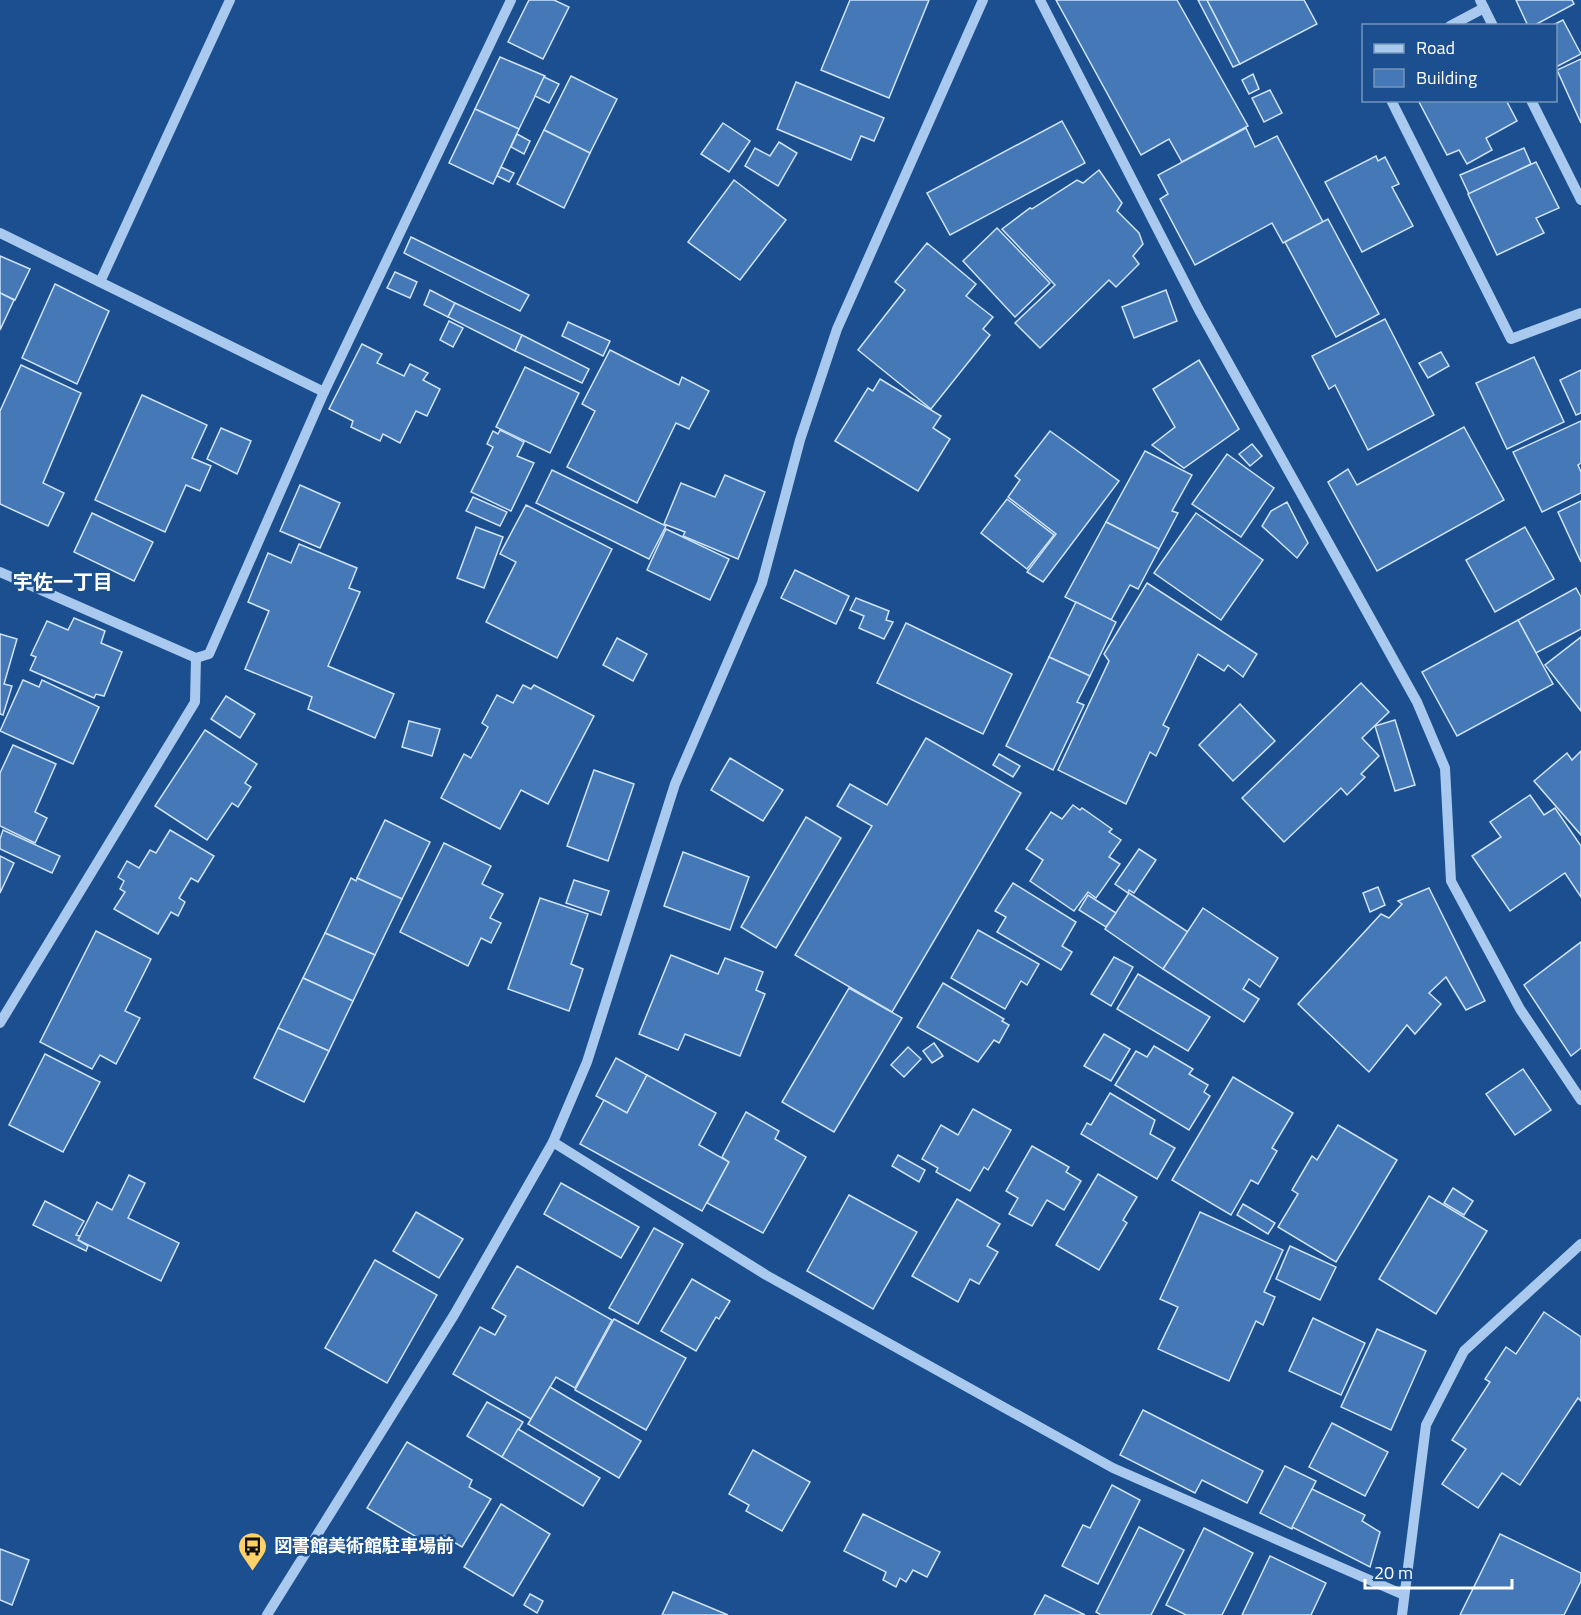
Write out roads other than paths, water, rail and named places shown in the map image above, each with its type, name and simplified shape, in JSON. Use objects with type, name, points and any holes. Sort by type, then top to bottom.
[{"type":"street","points":[[100,282],[230,0]]},
{"type":"street","points":[[0,572],[196,658],[209,654],[324,392],[511,0]]},
{"type":"street","points":[[267,1615],[454,1315],[553,1142],[586,1062],[675,784],[762,583],[800,440],[837,330],[983,0]]},
{"type":"street","points":[[1040,0],[1199,310],[1417,702],[1445,768],[1451,881],[1520,1010],[1581,1100]]},
{"type":"street","points":[[1453,24],[1482,4],[1492,24]]},
{"type":"street","points":[[1392,102],[1511,339],[1580,316]]},
{"type":"street","points":[[1532,102],[1581,200]]},
{"type":"street","points":[[0,234],[324,392]]},
{"type":"street","points":[[0,1023],[195,702],[196,658]]},
{"type":"street","points":[[553,1142],[766,1275],[1113,1468],[1404,1595]]},
{"type":"street","points":[[1402,1615],[1426,1425],[1464,1351],[1581,1244]]},
{"type":"place","name":"図書館美術館駐車場前","points":[[253,1572]]},
{"type":"district","name":"宇佐一丁目","points":[[63,582]]}]
